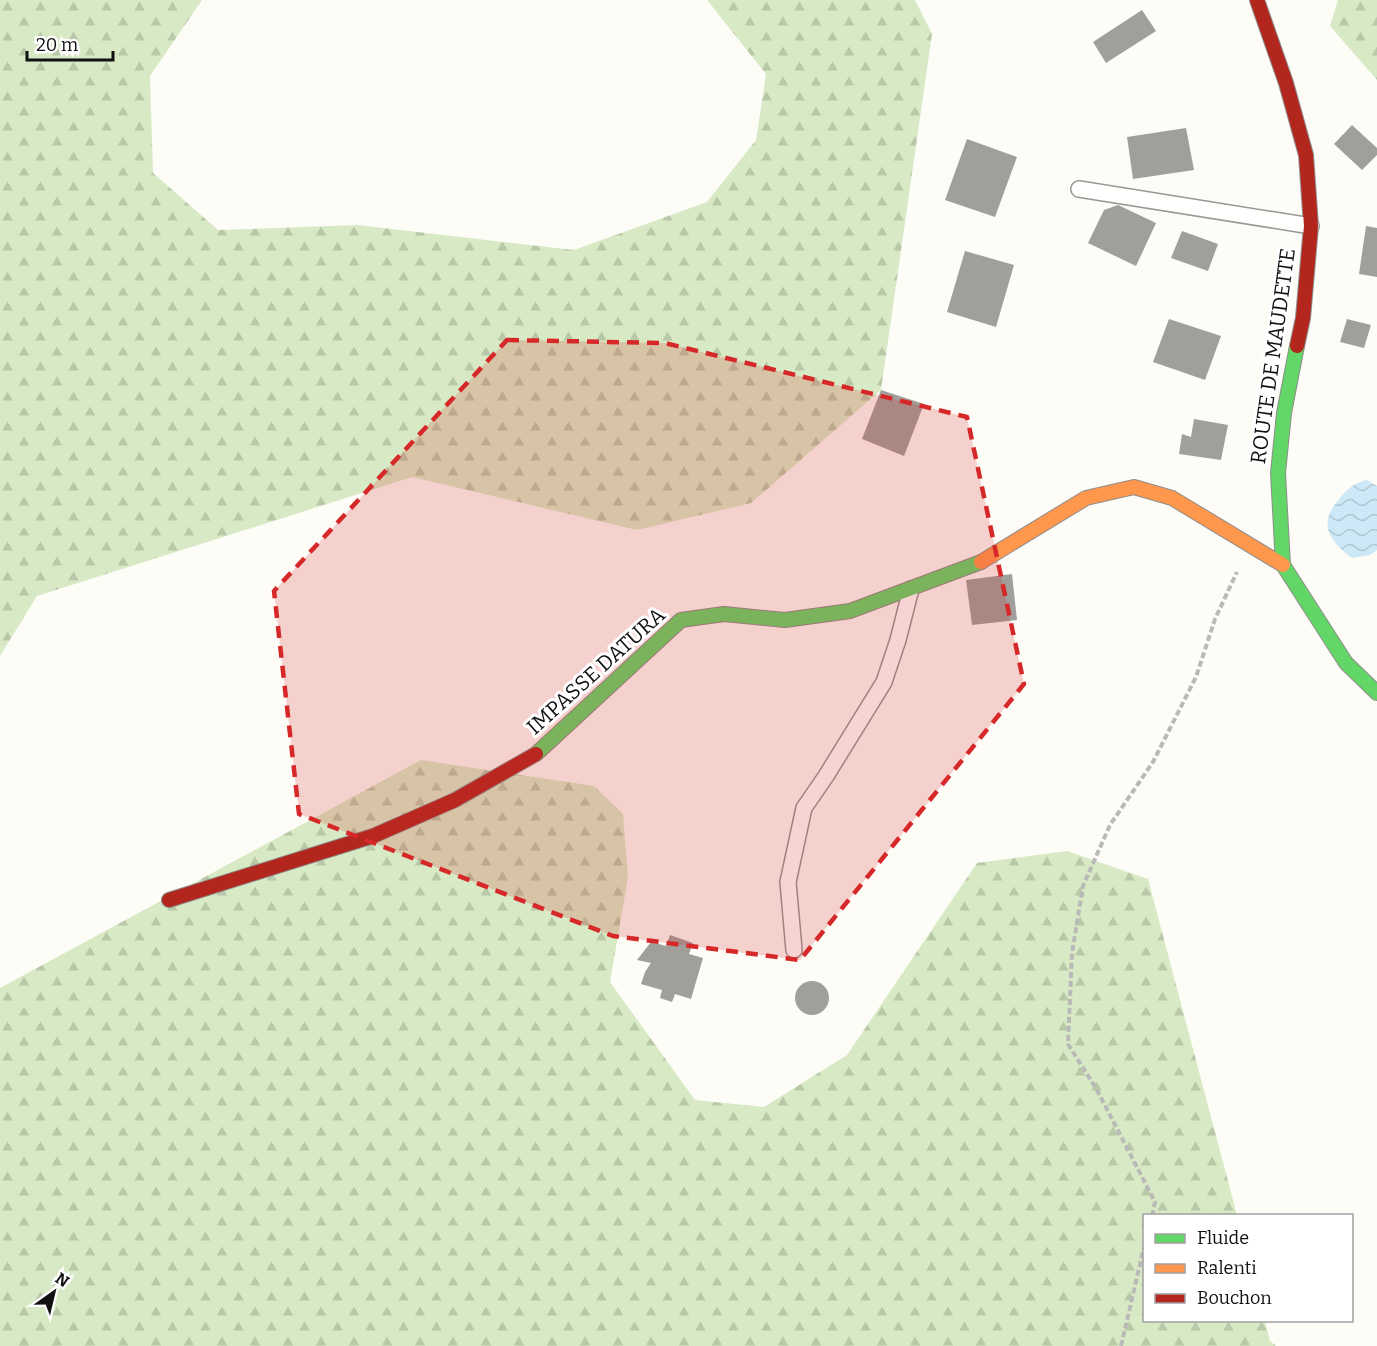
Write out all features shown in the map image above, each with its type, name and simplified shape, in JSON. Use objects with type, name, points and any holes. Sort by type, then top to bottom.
[{"type":"street","name":"ROUTE DE MAUDETTE","points":[[1257,0],[1286,83],[1306,155],[1311,226],[1303,318],[1284,413],[1278,472],[1283,566],[1346,663],[1377,693]]},
{"type":"street","name":"IMPASSE DATURA","points":[[169,900],[373,836],[455,800],[537,753],[681,620],[724,614],[784,620],[849,611],[981,562],[1086,498],[1134,487],[1172,498],[1283,566]]},
{"type":"lane","points":[[1079,189],[1311,226]]},
{"type":"lane","points":[[794,950],[788,882],[804,808],[884,682],[898,640],[911,588]]},
{"type":"path","points":[[1152,1214],[1155,1202],[1096,1090],[1068,1044],[1072,952],[1083,886],[1110,825],[1153,762],[1196,677],[1215,619],[1234,575],[1257,549]]},
{"type":"path","points":[[1121,1346],[1143,1251]]},
{"type":"highlighted area","points":[[507,340],[665,343],[967,417],[1024,684],[800,960],[613,936],[299,814],[274,591]]},
{"type":"green space","points":[[0,0],[202,0],[150,76],[153,173],[218,230],[357,225],[574,250],[707,202],[756,140],[766,74],[707,0],[915,0],[932,34],[881,390],[751,503],[637,530],[412,477],[37,596],[0,656]]},
{"type":"green space","points":[[1338,0],[1377,0],[1377,80],[1330,26]]},
{"type":"green space","points":[[421,760],[594,786],[623,814],[628,877],[610,982],[695,1100],[764,1107],[847,1055],[977,863],[1067,851],[1148,879],[1237,1214],[1143,1214],[1143,1322],[1265,1322],[1270,1341],[1276,1346],[0,1346],[0,988]]},
{"type":"water","points":[[1367,480],[1377,486],[1377,550],[1370,555],[1352,558],[1338,546],[1331,536],[1328,519],[1332,508],[1345,492],[1355,484]]},
{"type":"building","points":[[1142,10],[1156,31],[1106,63],[1093,42]]},
{"type":"building","points":[[1352,125],[1377,148],[1377,155],[1362,170],[1334,144]]},
{"type":"building","points":[[1186,128],[1194,170],[1133,179],[1127,137]]},
{"type":"building","points":[[967,139],[1017,157],[995,217],[945,200]]},
{"type":"building","points":[[1118,205],[1156,223],[1136,266],[1088,243],[1104,210]]},
{"type":"building","points":[[1366,226],[1377,228],[1377,277],[1359,274]]},
{"type":"building","points":[[1182,231],[1218,244],[1208,271],[1171,258]]},
{"type":"building","points":[[965,251],[1014,265],[996,327],[947,312]]},
{"type":"building","points":[[1169,319],[1221,336],[1205,380],[1153,362]]},
{"type":"building","points":[[1347,319],[1371,325],[1364,348],[1340,342]]},
{"type":"building","points":[[881,390],[924,404],[904,456],[862,439]]},
{"type":"building","points":[[1194,419],[1228,425],[1221,460],[1179,454],[1182,434],[1191,437]]},
{"type":"building","points":[[1012,574],[1017,620],[972,625],[966,580]]},
{"type":"building","points":[[670,935],[693,943],[689,954],[703,958],[691,999],[675,994],[672,1002],[660,998],[662,990],[641,984],[651,963],[637,960],[651,942],[666,946]]},
{"type":"building","points":[[812,981],[824,986],[829,998],[824,1010],[812,1015],[800,1010],[795,998],[800,986]]},
{"type":"traffic: fast","points":[[1297,346],[1284,413],[1278,473],[1283,565],[1346,663],[1377,693]]},
{"type":"traffic: fast","points":[[536,754],[681,620],[724,614],[785,620],[850,611],[981,562]]},
{"type":"traffic: slow","points":[[981,562],[1086,498],[1134,487],[1172,498],[1283,565]]},
{"type":"traffic: jam","points":[[1257,0],[1286,83],[1306,155],[1311,226],[1303,318],[1297,346]]},
{"type":"traffic: jam","points":[[169,900],[373,836],[455,800],[536,754]]}]
